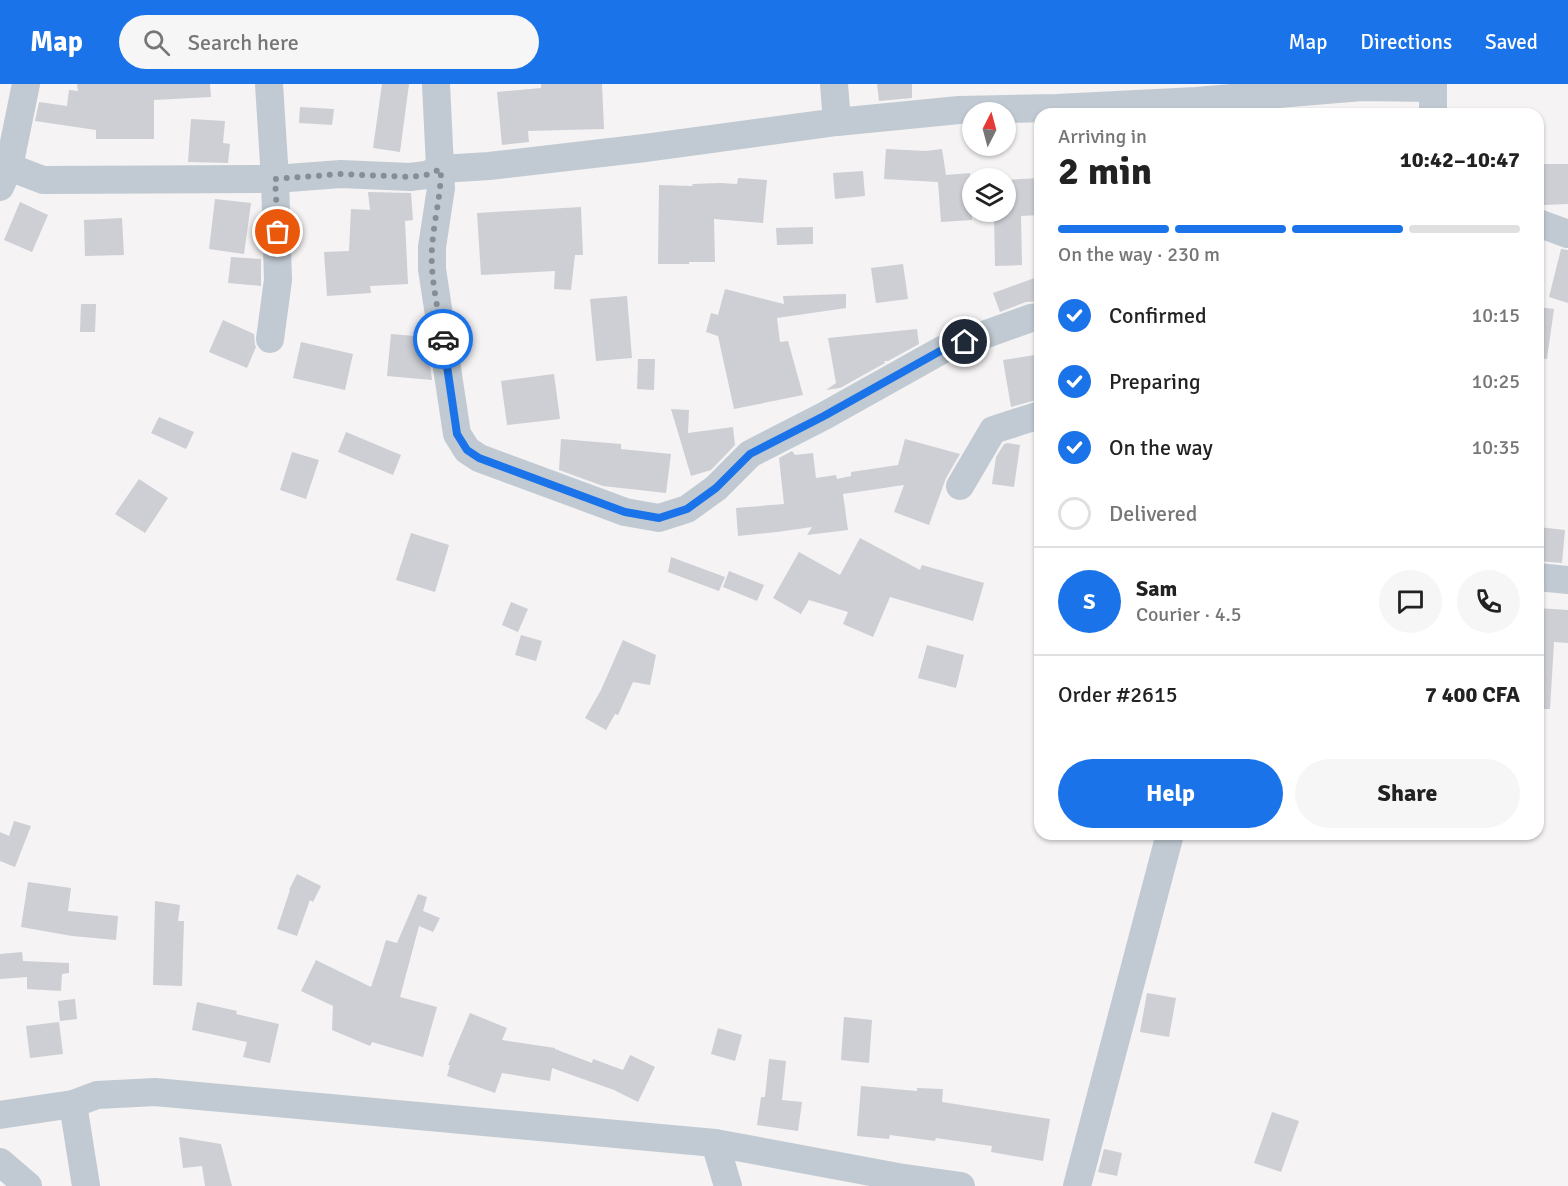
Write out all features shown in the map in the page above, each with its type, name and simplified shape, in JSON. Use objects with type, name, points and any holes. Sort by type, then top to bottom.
[{"type":"street","points":[[26,84],[5,177],[43,180],[275,179],[341,174],[410,177],[426,175],[441,169],[489,166],[645,148],[837,122],[1055,102],[1252,90],[1362,87],[1433,95]]},
{"type":"street","points":[[269,84],[278,280],[270,339]]},
{"type":"street","points":[[436,84],[441,188],[432,247],[432,269],[457,434],[467,450],[479,458],[625,512],[659,518],[687,509],[716,488],[750,454],[824,416],[942,350],[1034,318]]},
{"type":"street","points":[[834,84],[837,122]]},
{"type":"street","points":[[1544,225],[1568,234]]},
{"type":"street","points":[[960,486],[993,430],[1034,417]]},
{"type":"street","points":[[1544,578],[1568,580]]},
{"type":"street","points":[[1077,1186],[1168,840]]},
{"type":"street","points":[[0,1115],[73,1104],[97,1095],[154,1092],[715,1143],[898,1177],[961,1186]]},
{"type":"street","points":[[73,1104],[86,1186]]},
{"type":"street","points":[[715,1143],[728,1186]]},
{"type":"street","points":[[0,1162],[28,1186]]},
{"type":"building","points":[[77,84],[210,84],[211,97],[154,100],[154,139],[96,139],[96,130],[35,121],[39,102],[67,106],[69,90],[78,91]]},
{"type":"building","points":[[382,84],[409,84],[400,152],[373,148]]},
{"type":"building","points":[[541,84],[602,84],[604,129],[528,131],[529,142],[502,145],[497,92],[541,88]]},
{"type":"building","points":[[877,84],[912,84],[912,98],[879,101]]},
{"type":"building","points":[[300,107],[334,109],[332,125],[299,123]]},
{"type":"building","points":[[191,119],[225,121],[223,143],[230,144],[228,163],[188,162]]},
{"type":"building","points":[[886,149],[926,151],[942,149],[946,175],[962,174],[962,221],[941,222],[938,182],[884,179]]},
{"type":"building","points":[[1544,164],[1568,164],[1568,204],[1544,205]]},
{"type":"building","points":[[863,171],[865,196],[835,199],[833,173]]},
{"type":"building","points":[[738,178],[767,180],[763,223],[714,219],[715,262],[658,264],[659,185],[737,184]]},
{"type":"building","points":[[1034,178],[1034,215],[1021,216],[1022,265],[995,266],[994,222],[1016,222],[1016,179]]},
{"type":"building","points":[[368,192],[411,193],[413,220],[405,221],[408,284],[370,286],[371,293],[327,296],[324,252],[349,251],[351,209],[370,210]]},
{"type":"building","points":[[215,199],[251,203],[244,254],[209,249]]},
{"type":"building","points":[[20,202],[48,215],[32,252],[4,240]]},
{"type":"building","points":[[581,207],[583,255],[575,255],[571,290],[554,289],[555,271],[481,275],[477,213]]},
{"type":"building","points":[[122,218],[124,255],[85,256],[84,220]]},
{"type":"building","points":[[813,227],[813,244],[777,245],[776,228]]},
{"type":"building","points":[[1561,249],[1568,250],[1568,303],[1549,297]]},
{"type":"building","points":[[231,257],[261,259],[261,286],[228,283]]},
{"type":"building","points":[[903,264],[908,299],[876,303],[871,268]]},
{"type":"building","points":[[1034,278],[1034,301],[1026,302],[1000,312],[993,293]]},
{"type":"building","points":[[725,289],[784,304],[783,296],[846,294],[846,308],[777,318],[780,342],[788,341],[803,395],[734,409],[718,336],[706,332],[711,313],[718,315]]},
{"type":"building","points":[[627,296],[632,358],[596,361],[590,299]]},
{"type":"building","points":[[81,304],[96,304],[95,332],[80,332]]},
{"type":"building","points":[[1544,308],[1554,309],[1547,359],[1544,359]]},
{"type":"building","points":[[223,320],[254,334],[256,347],[247,368],[209,352]]},
{"type":"building","points":[[917,329],[919,344],[884,361],[885,363],[840,388],[826,390],[836,383],[828,338]]},
{"type":"building","points":[[391,334],[426,337],[432,380],[387,376]]},
{"type":"building","points":[[301,342],[353,354],[345,390],[293,378]]},
{"type":"building","points":[[1034,355],[1034,401],[1011,407],[1003,360]]},
{"type":"building","points":[[638,359],[655,359],[654,390],[637,389]]},
{"type":"building","points":[[554,374],[560,419],[507,425],[501,381]]},
{"type":"building","points":[[671,409],[689,410],[688,433],[733,427],[735,445],[711,470],[691,476]]},
{"type":"building","points":[[159,417],[194,432],[186,449],[151,433]]},
{"type":"building","points":[[346,432],[401,455],[393,475],[338,452]]},
{"type":"building","points":[[561,439],[621,444],[621,449],[671,454],[666,493],[603,486],[559,470]]},
{"type":"building","points":[[905,439],[960,454],[946,478],[929,525],[894,512],[904,485],[843,494],[848,530],[807,535],[812,527],[738,536],[736,508],[784,504],[779,458],[792,451],[795,455],[813,453],[816,478],[836,475],[837,479],[851,476],[851,472],[898,465]]},
{"type":"building","points":[[1004,444],[1020,445],[1014,487],[992,484],[996,457]]},
{"type":"building","points":[[292,452],[319,460],[306,499],[280,490]]},
{"type":"building","points":[[139,479],[168,498],[145,533],[115,514]]},
{"type":"building","points":[[1544,528],[1565,530],[1562,563],[1544,562]]},
{"type":"building","points":[[411,533],[449,545],[435,592],[396,580]]},
{"type":"building","points":[[860,538],[920,570],[922,565],[984,583],[973,621],[890,597],[873,637],[843,624],[848,612],[809,600],[801,614],[773,598],[799,552],[840,575]]},
{"type":"building","points":[[671,557],[725,577],[719,591],[668,572]]},
{"type":"building","points":[[729,571],[764,585],[757,601],[723,587]]},
{"type":"building","points":[[511,602],[528,609],[518,632],[502,625]]},
{"type":"building","points":[[1544,608],[1568,610],[1568,643],[1554,642],[1550,709],[1544,709]]},
{"type":"building","points":[[521,635],[542,641],[536,661],[515,655]]},
{"type":"building","points":[[623,640],[656,655],[650,685],[633,682],[618,715],[615,714],[606,730],[585,718],[601,690]]},
{"type":"building","points":[[927,645],[964,655],[956,688],[918,678]]},
{"type":"building","points":[[14,821],[31,826],[15,867],[0,861],[0,832],[9,836]]},
{"type":"building","points":[[297,874],[321,886],[313,902],[310,900],[297,936],[277,929],[289,890]]},
{"type":"building","points":[[28,882],[71,888],[68,911],[118,916],[116,940],[72,936],[21,927]]},
{"type":"building","points":[[418,894],[427,897],[423,911],[440,918],[433,932],[419,926],[400,997],[437,1007],[423,1057],[372,1042],[370,1046],[332,1030],[333,1006],[301,991],[316,960],[371,987],[386,940],[397,943]]},
{"type":"building","points":[[155,901],[180,905],[178,921],[184,921],[182,986],[153,985]]},
{"type":"building","points":[[22,952],[23,961],[69,963],[69,973],[62,974],[61,991],[27,989],[27,977],[0,979],[0,954]]},
{"type":"building","points":[[1147,993],[1176,998],[1169,1037],[1140,1032]]},
{"type":"building","points":[[75,999],[77,1019],[60,1021],[58,1001]]},
{"type":"building","points":[[197,1002],[279,1024],[270,1063],[243,1057],[247,1042],[192,1030]]},
{"type":"building","points":[[470,1013],[507,1028],[502,1040],[555,1048],[592,1063],[593,1059],[623,1070],[630,1055],[655,1067],[638,1102],[614,1090],[552,1068],[550,1081],[502,1073],[495,1093],[447,1076],[450,1065],[448,1065]]},
{"type":"building","points":[[844,1017],[872,1020],[869,1063],[841,1060]]},
{"type":"building","points":[[59,1022],[63,1054],[30,1058],[26,1026]]},
{"type":"building","points":[[718,1028],[742,1035],[735,1061],[711,1054]]},
{"type":"building","points":[[769,1059],[786,1061],[782,1100],[802,1102],[798,1131],[757,1125],[761,1097],[765,1097]]},
{"type":"building","points":[[861,1086],[917,1091],[917,1088],[943,1089],[942,1102],[1050,1119],[1043,1161],[991,1152],[992,1146],[936,1138],[935,1141],[890,1135],[889,1139],[857,1136]]},
{"type":"building","points":[[1272,1112],[1299,1121],[1281,1172],[1254,1163]]},
{"type":"building","points":[[179,1137],[221,1144],[232,1186],[205,1186],[202,1166],[183,1168]]},
{"type":"building","points":[[1104,1149],[1122,1153],[1117,1176],[1098,1172]]},
{"type":"way so far","points":[[278,232],[275,179],[341,174],[410,177],[426,175],[441,169],[441,188],[432,247],[432,269],[443,339]]},
{"type":"route","points":[[443,339],[457,434],[467,450],[479,458],[625,512],[659,518],[687,509],[716,488],[750,454],[824,416],[942,350],[965,342]]}]
